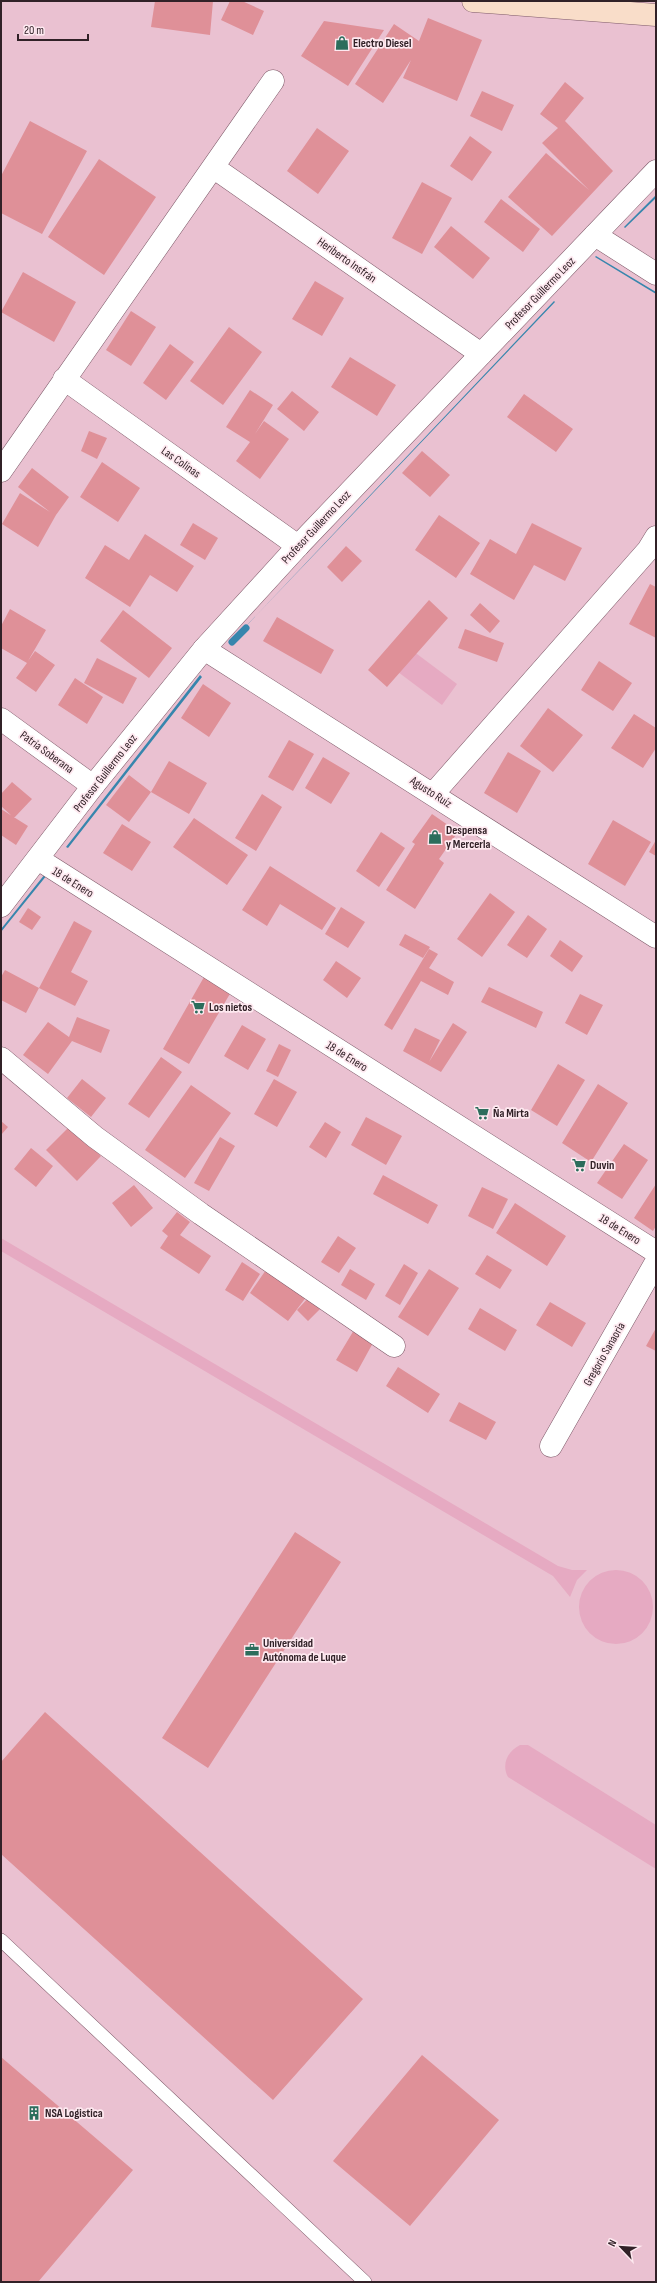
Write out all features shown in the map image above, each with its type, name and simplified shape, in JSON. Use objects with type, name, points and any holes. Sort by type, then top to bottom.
[{"type":"main road","points":[[473,1],[656,15]]},
{"type":"street","points":[[1,471],[273,81]]},
{"type":"street","name":"Heriberto Insfrán","points":[[213,167],[481,354]]},
{"type":"street","name":"Profesor Guillermo Leoz","points":[[1,906],[93,786],[204,649],[298,546],[656,171]]},
{"type":"street","points":[[595,235],[656,274]]},
{"type":"street","name":"Las Colinas","points":[[64,379],[298,546]]},
{"type":"street","points":[[433,794],[653,547]]},
{"type":"street","name":"Agusto Ruíz","points":[[204,649],[656,937]]},
{"type":"street","name":"Patria Soberana","points":[[1,719],[93,786]]},
{"type":"street","name":"18 de Enero","points":[[38,859],[656,1252]]},
{"type":"street","points":[[1,1058],[95,1137],[201,1214],[394,1346]]},
{"type":"street","name":"Gregorio Sanaoria","points":[[551,1446],[656,1262]]},
{"type":"lane","points":[[1,1940],[365,2282]]},
{"type":"shaded area","points":[[413,651],[457,684],[442,705],[398,672]]},
{"type":"shaded area","points":[[1,1238],[558,1566],[572,1570],[587,1570],[577,1580],[570,1597],[553,1576],[1,1251]]},
{"type":"shaded area","points":[[616,1570],[630,1573],[642,1581],[650,1593],[653,1607],[650,1621],[642,1633],[630,1641],[616,1644],[602,1641],[590,1633],[582,1621],[579,1607],[582,1593],[590,1581],[602,1573]]},
{"type":"shaded area","points":[[520,1745],[528,1745],[656,1825],[656,1869],[508,1777],[505,1767],[507,1758],[512,1751]]},
{"type":"water","points":[[656,195],[656,198],[625,228],[624,227]]},
{"type":"water","points":[[596,256],[656,292],[656,294],[595,257]]},
{"type":"water","points":[[554,301],[555,302],[231,642]]},
{"type":"water","points":[[200,675],[202,677],[68,848],[66,847]]},
{"type":"water","points":[[45,874],[47,875],[1,932],[1,929]]},
{"type":"building","points":[[155,1],[213,1],[210,35],[151,27]]},
{"type":"building","points":[[230,1],[242,1],[264,11],[253,35],[221,20]]},
{"type":"building","points":[[428,18],[482,40],[457,101],[403,78],[411,60],[383,103],[355,84],[394,24],[419,41]]},
{"type":"building","name":"Electro Diesel","points":[[324,21],[384,30],[348,86],[301,56]]},
{"type":"building","points":[[565,82],[584,98],[565,121],[613,171],[552,236],[508,197],[546,153],[589,190],[542,143],[558,128],[540,114]]},
{"type":"building","points":[[482,91],[514,105],[502,131],[470,116]]},
{"type":"building","points":[[30,121],[87,151],[42,234],[1,213],[1,176]]},
{"type":"building","points":[[317,128],[349,151],[318,194],[287,171]]},
{"type":"building","points":[[470,136],[492,152],[472,181],[450,166]]},
{"type":"building","points":[[99,159],[156,197],[104,275],[48,237]]},
{"type":"building","points":[[422,182],[452,198],[422,254],[392,238]]},
{"type":"building","points":[[501,199],[540,229],[523,252],[484,222]]},
{"type":"building","points":[[451,226],[490,258],[473,279],[434,247]]},
{"type":"building","points":[[23,272],[76,302],[54,342],[1,312]]},
{"type":"building","points":[[315,281],[344,298],[322,336],[292,319]]},
{"type":"building","points":[[131,311],[156,327],[131,366],[106,350]]},
{"type":"building","points":[[229,327],[262,352],[223,405],[190,381]]},
{"type":"building","points":[[170,344],[194,362],[166,400],[143,383]]},
{"type":"building","points":[[350,357],[396,385],[377,416],[331,387]]},
{"type":"building","points":[[250,390],[273,405],[255,434],[264,421],[289,439],[260,479],[236,461],[250,442],[226,427]]},
{"type":"building","points":[[292,391],[319,412],[304,431],[277,409]]},
{"type":"building","points":[[524,394],[573,429],[556,452],[507,417]]},
{"type":"building","points":[[89,431],[107,438],[97,459],[81,451]]},
{"type":"building","points":[[422,451],[450,475],[430,497],[402,473]]},
{"type":"building","points":[[102,462],[140,488],[118,522],[80,497]]},
{"type":"building","points":[[32,468],[69,497],[56,515],[38,547],[2,524],[20,493],[50,512],[18,487]]},
{"type":"building","points":[[439,515],[480,543],[456,578],[415,550]]},
{"type":"building","points":[[193,523],[218,538],[205,560],[180,545]]},
{"type":"building","points":[[532,523],[582,548],[565,581],[534,565],[514,600],[470,574],[490,539],[516,554]]},
{"type":"building","points":[[145,534],[194,566],[177,592],[150,575],[130,607],[85,578],[105,545],[129,560]]},
{"type":"building","points":[[346,546],[362,561],[342,582],[327,567]]},
{"type":"building","points":[[650,584],[656,587],[656,638],[629,624]]},
{"type":"building","points":[[429,600],[448,618],[387,687],[368,670]]},
{"type":"building","points":[[480,603],[500,621],[490,633],[470,615]]},
{"type":"building","points":[[10,609],[46,630],[28,661],[35,651],[55,665],[36,692],[16,678],[27,663],[1,648],[1,626]]},
{"type":"building","points":[[123,610],[172,648],[149,678],[100,641]]},
{"type":"building","points":[[277,617],[334,650],[321,674],[263,641]]},
{"type":"building","points":[[465,629],[504,643],[497,662],[458,648]]},
{"type":"building","points":[[97,658],[137,678],[123,704],[84,683]]},
{"type":"building","points":[[599,661],[632,683],[613,711],[581,690]]},
{"type":"building","points":[[75,678],[103,697],[87,724],[58,705]]},
{"type":"building","points":[[203,684],[231,703],[209,737],[181,718]]},
{"type":"building","points":[[548,708],[583,735],[553,772],[520,746]]},
{"type":"building","points":[[634,714],[656,728],[656,748],[643,768],[611,748]]},
{"type":"building","points":[[289,740],[314,754],[293,791],[268,777]]},
{"type":"building","points":[[508,752],[541,771],[517,813],[484,793]]},
{"type":"building","points":[[323,757],[350,773],[331,804],[305,788]]},
{"type":"building","points":[[169,761],[207,783],[189,814],[151,792]]},
{"type":"building","points":[[129,775],[151,792],[129,822],[106,805]]},
{"type":"building","points":[[12,782],[32,799],[14,818],[1,806],[1,794]]},
{"type":"building","points":[[262,794],[282,807],[256,851],[235,838]]},
{"type":"building","points":[[1,809],[28,826],[16,845],[1,835]]},
{"type":"building","points":[[432,814],[458,832],[439,859],[444,863],[415,909],[386,890],[415,844],[412,842]]},
{"type":"building","points":[[194,818],[248,855],[227,885],[173,847]]},
{"type":"building","points":[[613,820],[651,842],[625,886],[588,864]]},
{"type":"building","points":[[122,824],[151,842],[132,871],[103,853]]},
{"type":"building","points":[[381,832],[405,848],[379,887],[356,871]]},
{"type":"building","points":[[656,840],[656,856],[649,852]]},
{"type":"building","points":[[270,866],[336,908],[322,930],[280,904],[267,926],[242,910]]},
{"type":"building","points":[[490,893],[515,912],[482,957],[457,939]]},
{"type":"building","points":[[341,907],[365,922],[348,948],[325,934]]},
{"type":"building","points":[[28,908],[41,917],[32,930],[19,922]]},
{"type":"building","points":[[528,915],[547,929],[527,958],[507,945]]},
{"type":"building","points":[[74,921],[92,931],[71,972],[88,981],[75,1006],[39,988]]},
{"type":"building","points":[[405,934],[430,947],[423,958],[399,945]]},
{"type":"building","points":[[560,940],[583,956],[572,972],[550,956]]},
{"type":"building","points":[[429,949],[438,954],[429,968],[454,982],[448,995],[421,981],[392,1030],[384,1025]]},
{"type":"building","points":[[336,961],[361,978],[347,998],[323,980]]},
{"type":"building","points":[[5,970],[39,988],[26,1013],[1,1000],[1,977]]},
{"type":"building","points":[[204,977],[231,992],[189,1064],[163,1049]]},
{"type":"building","points":[[489,987],[543,1012],[536,1028],[481,1002]]},
{"type":"building","points":[[580,994],[603,1005],[587,1035],[565,1023]]},
{"type":"building","points":[[77,1017],[110,1030],[101,1053],[72,1041],[48,1074],[23,1055],[48,1022],[69,1037]]},
{"type":"building","points":[[453,1023],[467,1032],[441,1072],[403,1051],[415,1028],[440,1040],[429,1062]]},
{"type":"building","points":[[242,1025],[266,1039],[248,1070],[224,1056]]},
{"type":"building","points":[[279,1044],[291,1050],[278,1077],[266,1071]]},
{"type":"building","points":[[161,1057],[182,1072],[149,1118],[128,1104]]},
{"type":"building","points":[[558,1064],[585,1080],[557,1126],[531,1110]]},
{"type":"building","points":[[82,1079],[106,1098],[91,1117],[67,1098]]},
{"type":"building","points":[[274,1079],[297,1092],[277,1127],[254,1114]]},
{"type":"building","points":[[598,1084],[628,1103],[591,1162],[562,1143]]},
{"type":"building","points":[[191,1085],[231,1113],[185,1178],[145,1150]]},
{"type":"building","points":[[366,1117],[402,1136],[386,1165],[351,1145]]},
{"type":"building","points":[[1,1121],[8,1127],[1,1135]]},
{"type":"building","points":[[325,1122],[341,1132],[326,1158],[309,1147]]},
{"type":"building","points":[[70,1126],[101,1156],[77,1181],[46,1150]]},
{"type":"building","points":[[220,1137],[235,1146],[209,1191],[194,1183]]},
{"type":"building","points":[[624,1144],[648,1160],[622,1199],[597,1183]]},
{"type":"building","points":[[31,1148],[53,1166],[36,1187],[14,1169]]},
{"type":"building","points":[[383,1175],[438,1205],[428,1224],[373,1194]]},
{"type":"building","points":[[656,1184],[656,1226],[653,1231],[634,1218]]},
{"type":"building","points":[[134,1185],[153,1208],[131,1227],[112,1203]]},
{"type":"building","points":[[482,1187],[508,1199],[493,1229],[468,1216]]},
{"type":"building","points":[[515,1203],[566,1236],[547,1266],[496,1233]]},
{"type":"building","points":[[177,1212],[190,1222],[180,1235],[211,1256],[199,1274],[160,1248],[168,1236],[162,1231]]},
{"type":"building","points":[[338,1236],[356,1248],[339,1273],[321,1262]]},
{"type":"building","points":[[487,1255],[512,1270],[500,1289],[475,1274]]},
{"type":"building","points":[[242,1262],[260,1274],[243,1301],[225,1290]]},
{"type":"building","points":[[404,1264],[418,1273],[400,1305],[385,1296]]},
{"type":"building","points":[[268,1267],[307,1296],[288,1321],[250,1293]]},
{"type":"building","points":[[350,1269],[375,1284],[366,1300],[341,1285]]},
{"type":"building","points":[[429,1269],[459,1288],[428,1336],[398,1317]]},
{"type":"building","points":[[311,1295],[323,1306],[308,1321],[297,1310]]},
{"type":"building","points":[[550,1302],[586,1323],[572,1347],[536,1325]]},
{"type":"building","points":[[480,1308],[517,1330],[505,1351],[468,1329]]},
{"type":"building","points":[[656,1328],[656,1351],[646,1346]]},
{"type":"building","points":[[354,1330],[374,1341],[357,1372],[336,1360]]},
{"type":"building","points":[[398,1367],[440,1394],[428,1413],[386,1386]]},
{"type":"building","points":[[459,1402],[496,1422],[486,1440],[449,1421]]},
{"type":"building","name":"Universidad Autónoma de Luque","points":[[295,1532],[341,1562],[208,1768],[162,1738]]},
{"type":"building","points":[[45,1712],[363,1999],[273,2100],[1,1854],[1,1762]]},
{"type":"building","points":[[422,2055],[499,2120],[410,2226],[333,2161]]},
{"type":"building","name":"NSA Logistica","points":[[1,2057],[133,2170],[38,2282],[1,2282]]},
{"type":"waterway","points":[[232,642],[246,628]]},
{"type":"place","name":"Electro Diesel","points":[[342,43]]},
{"type":"place","name":"Despensa y Mercerla","points":[[435,837]]},
{"type":"place","name":"Los nietos","points":[[198,1007]]},
{"type":"place","name":"Ña Mirta","points":[[482,1113]]},
{"type":"place","name":"Duvin","points":[[579,1165]]},
{"type":"place","name":"Universidad Autónoma de Luque","points":[[252,1650]]},
{"type":"place","name":"NSA Logistica","points":[[34,2113]]}]
